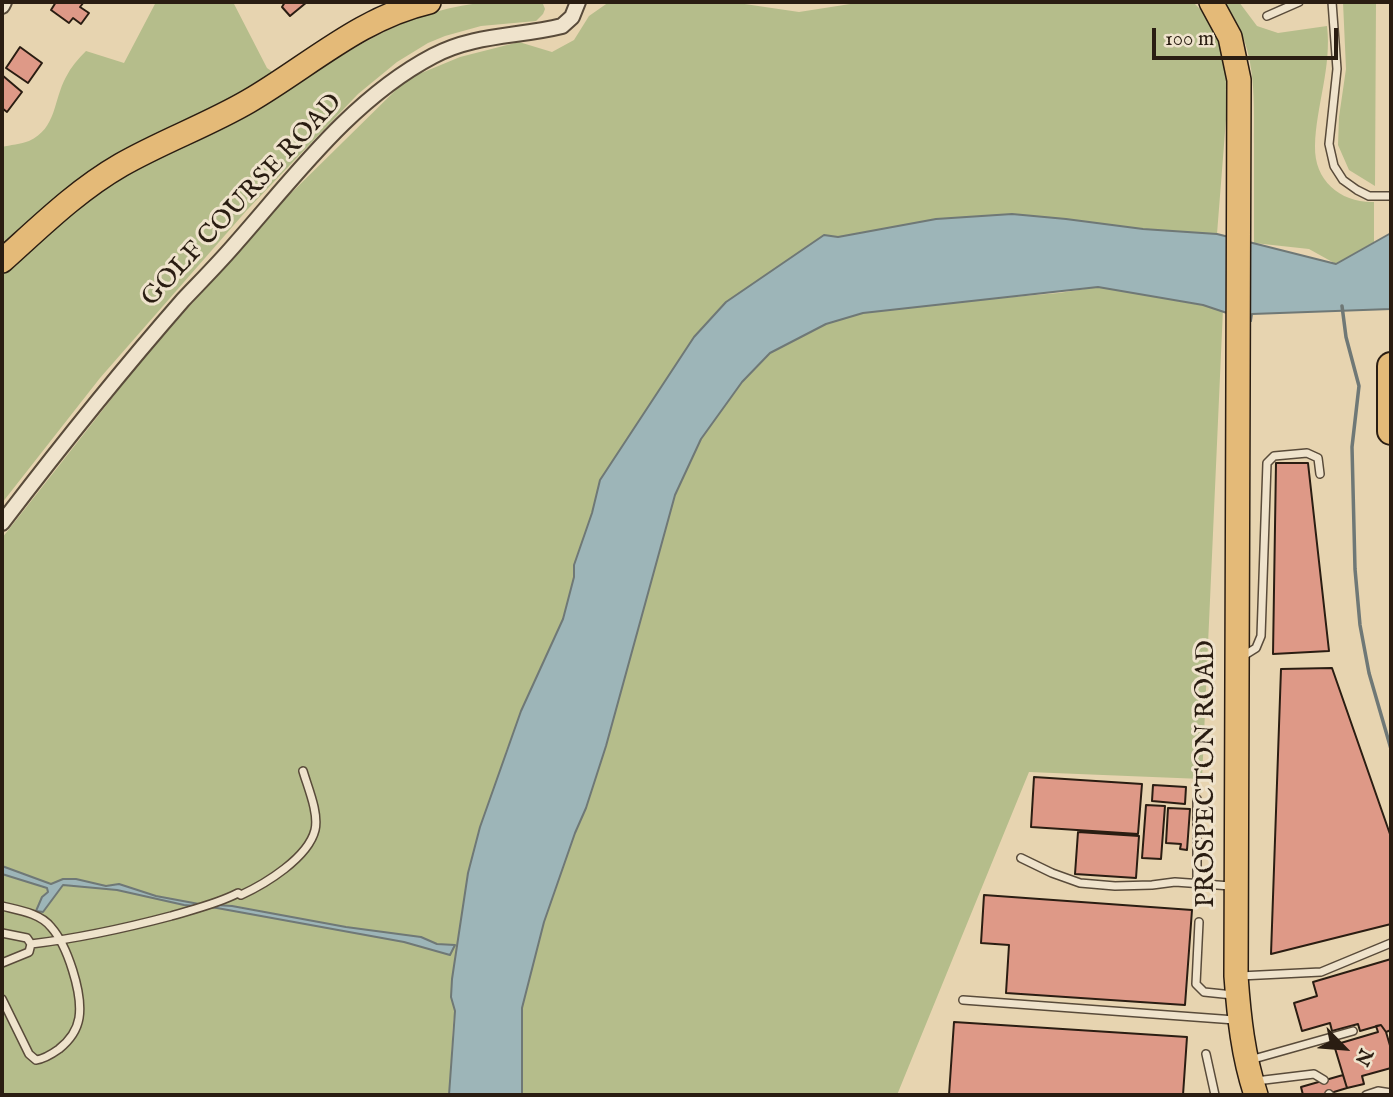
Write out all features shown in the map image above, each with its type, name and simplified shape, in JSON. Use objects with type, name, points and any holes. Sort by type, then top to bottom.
[{"type":"highway","points":[[1391,366],[1391,432]]},
{"type":"main road","points":[[2,261],[78,193],[122,165],[250,101],[353,32],[388,15],[429,2]]},
{"type":"main road","name":"PROSPECTON ROAD","points":[[1211,2],[1223,20],[1236,59],[1239,80],[1235,887],[1239,1020],[1251,1079]]},
{"type":"street","name":"GOLF COURSE ROAD","points":[[2,523],[78,425],[183,301],[321,146],[367,103],[401,75],[433,55],[460,43],[562,26],[572,17],[578,2]]},
{"type":"lane","points":[[1267,16],[1299,2]]},
{"type":"lane","points":[[1332,2],[1336,69],[1329,144],[1334,166],[1343,180],[1357,190],[1369,196],[1391,196]]},
{"type":"lane","points":[[1236,660],[1256,648],[1261,636],[1268,463],[1274,456],[1307,453],[1318,458],[1320,474]]},
{"type":"lane","points":[[31,944],[121,930],[222,902],[238,893],[242,895],[257,888],[301,853],[315,829],[314,810],[303,771]]},
{"type":"lane","points":[[1197,799],[1197,883]]},
{"type":"lane","points":[[1021,858],[1080,883],[1127,886],[1197,883],[1235,887]]},
{"type":"lane","points":[[2,906],[40,918],[50,925],[60,940],[75,978],[79,1000],[76,1029],[68,1041],[43,1059],[32,1059],[2,999]]},
{"type":"lane","points":[[1199,922],[1196,984],[1204,992],[1281,975],[1321,972],[1391,943]]},
{"type":"lane","points":[[2,933],[27,938],[31,944],[30,952],[2,963]]},
{"type":"lane","points":[[963,1000],[1239,1020]]},
{"type":"lane","points":[[1251,1079],[1353,1031]]},
{"type":"lane","points":[[1206,1055],[1214,1095]]},
{"type":"lane","points":[[1251,1079],[1314,1074],[1324,1080]]},
{"type":"lane","points":[[1366,1095],[1378,1091],[1391,1093]]},
{"type":"green space","points":[[156,2],[233,2],[267,68],[294,87],[363,43],[410,20],[435,12],[496,2],[538,2],[543,4],[545,9],[536,21],[481,26],[428,43],[397,62],[358,94],[247,210],[100,378],[2,503],[2,147],[29,141],[45,129],[66,77],[86,51],[124,63]]},
{"type":"green space","points":[[609,2],[731,2],[799,12],[863,2],[1193,2],[1203,12],[1218,36],[1229,81],[1217,234],[1143,229],[1066,219],[829,239],[583,547],[563,619],[506,751],[471,891],[453,1024],[449,1095],[2,1095],[2,538],[142,360],[280,204],[407,79],[460,57],[519,42],[552,52],[574,40],[589,16]]},
{"type":"green space","points":[[1224,2],[1239,2],[1257,26],[1278,33],[1327,26],[1326,71],[1315,146],[1319,170],[1332,188],[1341,194],[1351,199],[1374,202],[1374,242],[1336,264],[1309,249],[1254,243],[1254,107],[1251,71],[1243,36]]},
{"type":"green space","points":[[1343,2],[1376,2],[1375,186],[1349,170],[1338,145],[1346,69]]},
{"type":"green space","points":[[1098,287],[1223,309],[1202,779],[1029,772],[897,1095],[519,1095],[518,993],[629,624],[686,457],[723,401],[770,353],[819,325],[896,307],[1059,293]]},
{"type":"water","points":[[1012,214],[1143,229],[1217,234],[1336,264],[1391,233],[1391,309],[1252,314],[1251,321],[1203,305],[1098,287],[863,313],[826,324],[770,353],[742,382],[701,439],[675,495],[606,746],[544,922],[522,1008],[522,1095],[449,1095],[455,1011],[451,997],[452,979],[468,873],[480,827],[521,711],[563,619],[574,577],[574,565],[600,480],[694,337],[726,302],[824,235],[838,237],[936,219]]},
{"type":"water","points":[[2,866],[51,884],[63,879],[76,879],[106,886],[119,884],[156,896],[199,904],[232,906],[346,927],[421,937],[437,944],[455,945],[450,955],[404,942],[217,908],[184,905],[117,890],[63,885],[43,912],[36,911],[42,897],[48,892],[47,888],[2,874]]},
{"type":"building","points":[[56,2],[84,2],[80,7],[89,13],[81,24],[73,18],[69,23],[51,10]]},
{"type":"building","points":[[285,2],[307,2],[290,16],[282,7]]},
{"type":"building","points":[[20,47],[42,63],[28,83],[6,68]]},
{"type":"building","points":[[2,75],[22,92],[7,112],[2,108]]},
{"type":"building","points":[[1276,463],[1308,463],[1329,651],[1273,654]]},
{"type":"building","points":[[1332,668],[1391,837],[1391,924],[1271,954],[1281,669]]},
{"type":"building","points":[[1034,777],[1142,784],[1138,834],[1031,827]]},
{"type":"building","points":[[1153,785],[1186,787],[1185,804],[1152,801]]},
{"type":"building","points":[[1146,805],[1165,806],[1161,859],[1142,858]]},
{"type":"building","points":[[1168,808],[1190,809],[1187,850],[1180,849],[1181,844],[1166,843]]},
{"type":"building","points":[[1078,832],[1139,836],[1136,878],[1075,874]]},
{"type":"building","points":[[984,895],[1192,910],[1185,1005],[1006,993],[1009,945],[981,943]]},
{"type":"building","points":[[1391,959],[1391,1030],[1386,1032],[1381,1025],[1360,1031],[1358,1024],[1332,1031],[1330,1023],[1302,1031],[1294,1003],[1317,996],[1313,982]]},
{"type":"building","points":[[954,1022],[1187,1037],[1183,1095],[949,1095]]},
{"type":"building","points":[[1381,1025],[1391,1049],[1391,1068],[1362,1076],[1364,1084],[1347,1088],[1334,1045],[1378,1032],[1376,1026]]},
{"type":"building","points":[[1343,1075],[1347,1088],[1324,1095],[1303,1095],[1301,1087]]},
{"type":"waterway","points":[[1342,306],[1346,337],[1359,386],[1352,447],[1355,569],[1360,625],[1369,673],[1391,749]]}]
